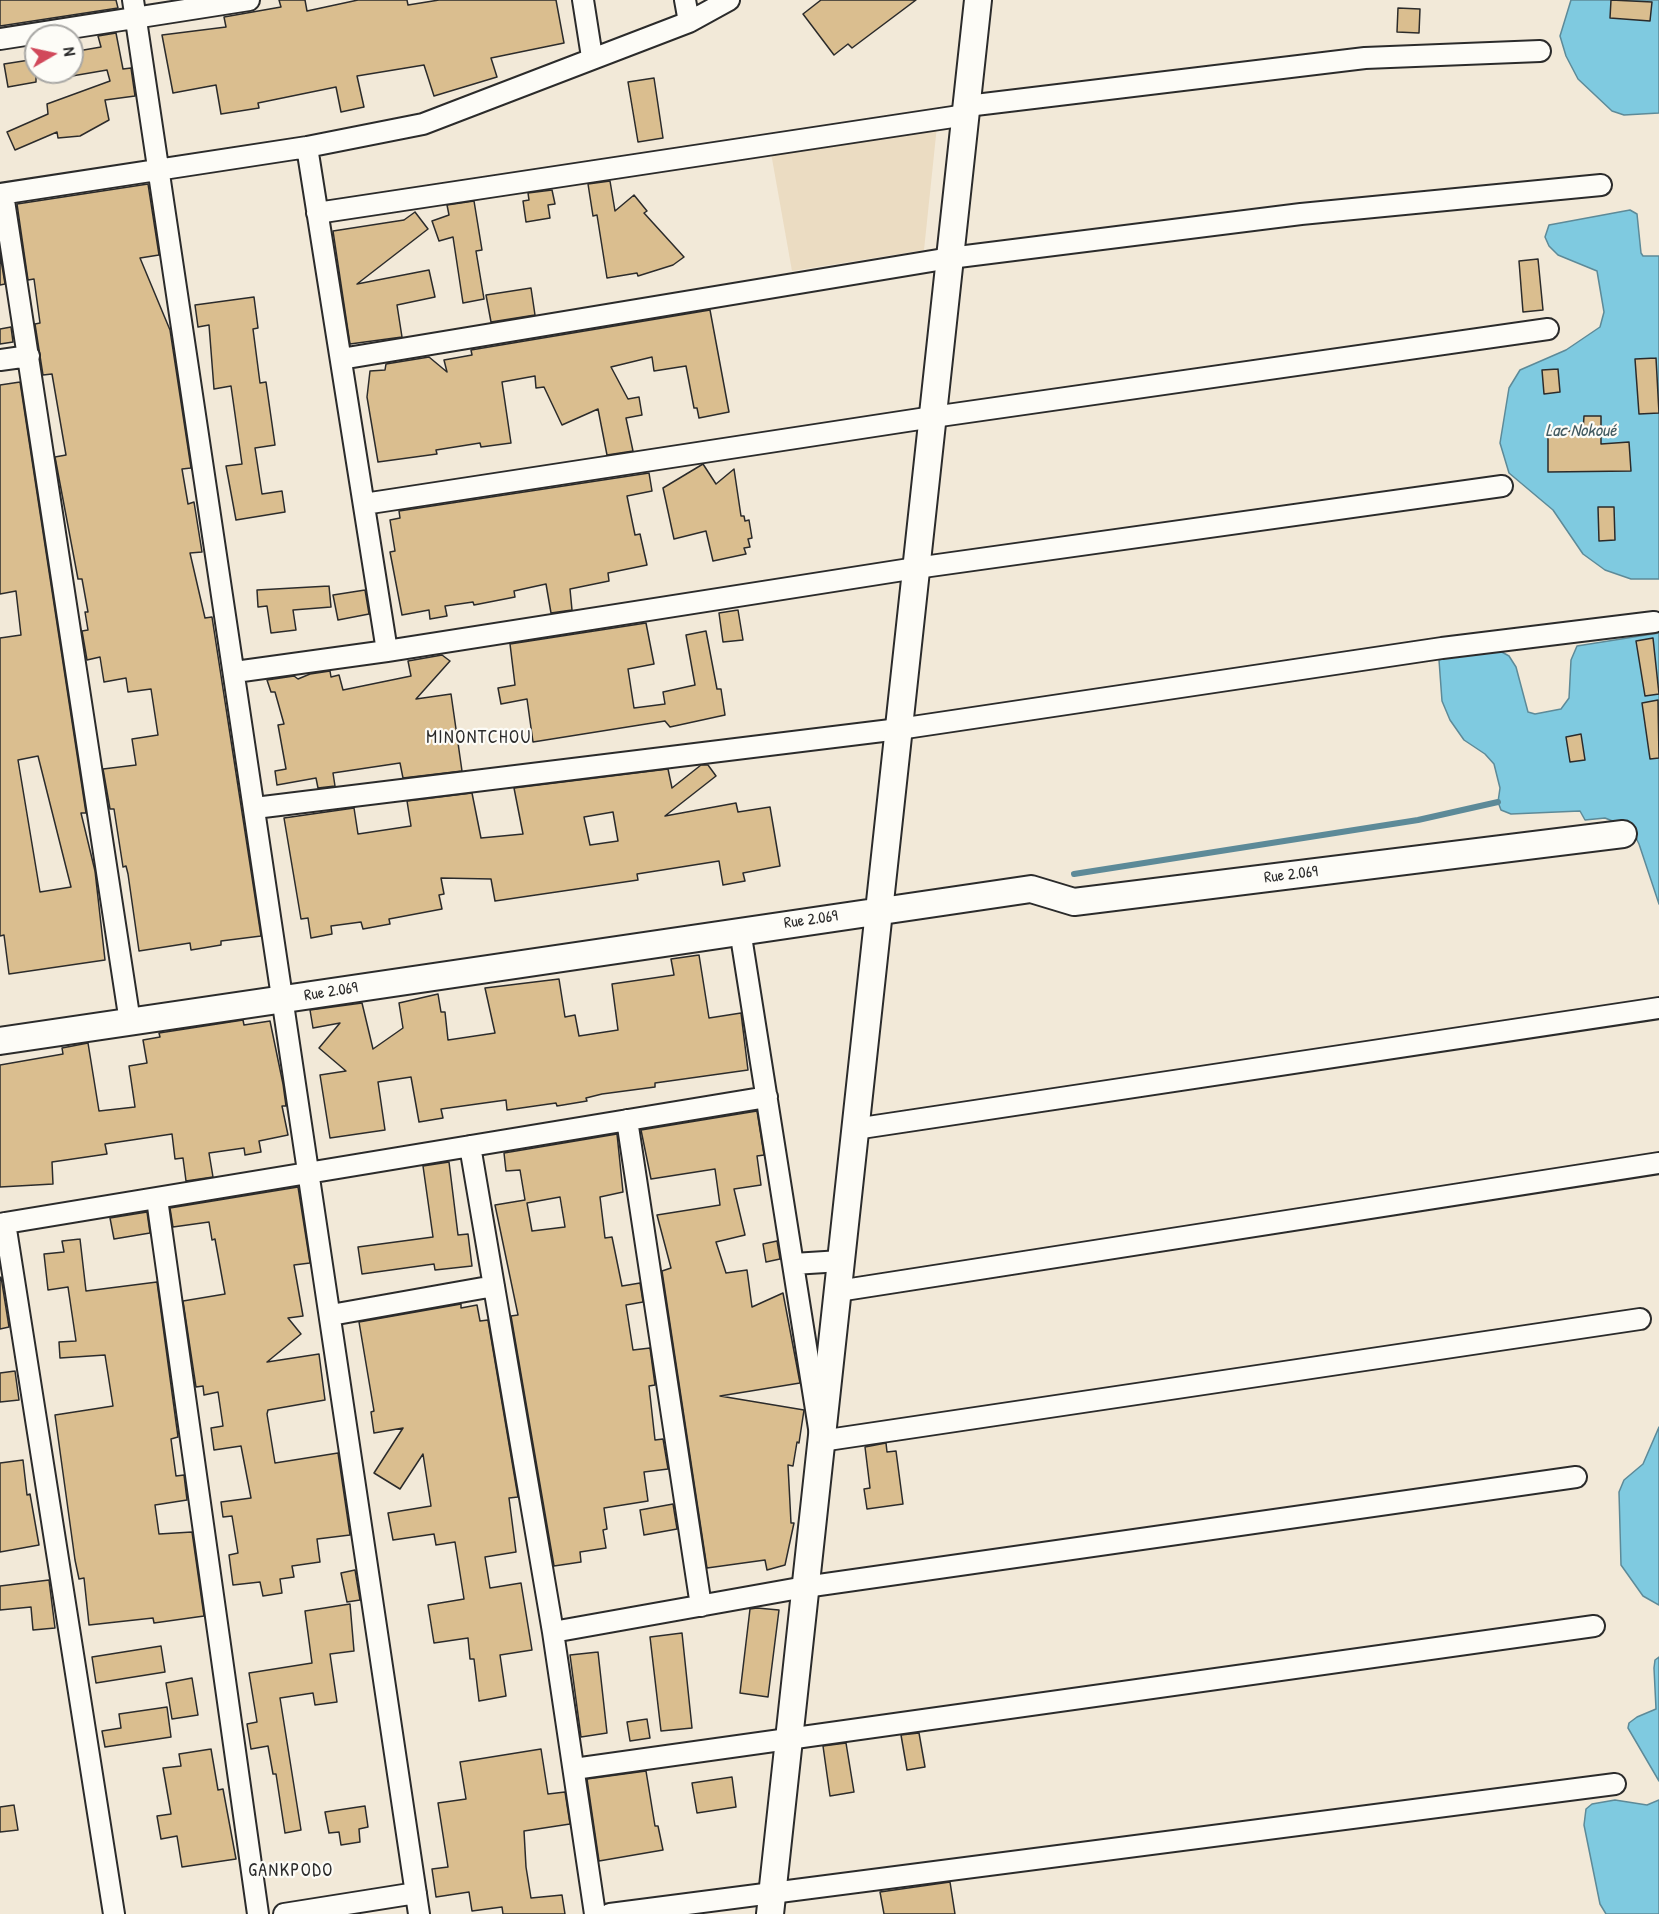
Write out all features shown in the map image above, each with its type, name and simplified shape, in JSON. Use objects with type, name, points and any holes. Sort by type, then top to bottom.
[{"type":"street","points":[[0,39],[134,9],[249,0]]},
{"type":"street","points":[[583,0],[592,57]]},
{"type":"street","points":[[685,0],[689,22]]},
{"type":"street","points":[[130,1022],[29,356],[2,194],[307,147],[423,124],[592,57],[689,22],[729,0]]},
{"type":"street","points":[[771,1903],[978,0]]},
{"type":"street","points":[[134,9],[284,999],[419,1914]]},
{"type":"street","points":[[317,213],[966,110],[1365,58],[1540,51]]},
{"type":"street","points":[[307,147],[387,651]]},
{"type":"street","points":[[341,359],[950,258],[1301,214],[1601,185]]},
{"type":"street","points":[[364,504],[933,417],[1548,329]]},
{"type":"street","points":[[0,360],[29,356]]},
{"type":"street","points":[[235,672],[387,651],[916,568],[1502,486]]},
{"type":"street","points":[[255,808],[899,729],[1443,648],[1654,622]]},
{"type":"street","name":"Rue 2.069","points":[[0,1041],[740,930],[1031,889],[1074,902],[1623,834]]},
{"type":"street","points":[[740,930],[821,1441]]},
{"type":"street","points":[[855,1129],[1659,1008]]},
{"type":"street","points":[[114,1914],[3,1224],[767,1096]]},
{"type":"street","points":[[627,1120],[701,1606]]},
{"type":"street","points":[[470,1146],[552,1632],[595,1914]]},
{"type":"street","points":[[838,1291],[1659,1162]]},
{"type":"street","points":[[157,1198],[258,1914]]},
{"type":"street","points":[[793,1264],[841,1261]]},
{"type":"street","points":[[331,1315],[494,1286]]},
{"type":"street","points":[[821,1441],[1640,1319]]},
{"type":"street","points":[[552,1632],[806,1587],[1576,1477]]},
{"type":"street","points":[[574,1769],[789,1737],[1594,1626]]},
{"type":"street","points":[[610,1914],[771,1903],[1615,1784]]},
{"type":"street","points":[[284,1914],[416,1893]]},
{"type":"shaded area","points":[[937,126],[924,250],[792,271],[771,153]]},
{"type":"water","points":[[1571,0],[1659,0],[1659,113],[1624,115],[1612,111],[1578,79],[1566,56],[1560,36]]},
{"type":"water","name":"Lac Nokoué","points":[[1630,210],[1637,214],[1641,253],[1643,256],[1659,256],[1659,579],[1631,579],[1605,570],[1583,554],[1553,510],[1509,473],[1500,443],[1509,388],[1520,370],[1566,350],[1600,327],[1604,312],[1597,271],[1558,255],[1549,246],[1545,237],[1549,225]]},
{"type":"water","points":[[1659,633],[1659,904],[1639,844],[1633,832],[1625,826],[1605,818],[1585,820],[1580,811],[1511,814],[1501,810],[1498,802],[1500,788],[1494,764],[1485,754],[1464,740],[1450,720],[1442,701],[1439,660],[1466,652],[1500,651],[1509,656],[1516,667],[1528,712],[1535,714],[1561,709],[1569,698],[1571,660],[1577,646]]},
{"type":"water","points":[[1659,1427],[1659,1605],[1643,1596],[1621,1565],[1619,1492],[1624,1480],[1643,1464]]},
{"type":"water","points":[[1659,1657],[1659,1781],[1628,1728],[1629,1723],[1637,1717],[1656,1709],[1654,1668],[1655,1660]]},
{"type":"water","points":[[1615,1800],[1647,1805],[1659,1800],[1659,1914],[1606,1914],[1600,1904],[1584,1825],[1586,1809],[1592,1804]]},
{"type":"building","points":[[0,0],[116,0],[118,8],[0,26]]},
{"type":"building","points":[[279,0],[305,0],[307,11],[358,0],[407,0],[408,5],[439,0],[556,0],[564,43],[491,58],[497,77],[434,96],[424,65],[357,76],[364,107],[341,112],[336,87],[258,103],[259,108],[221,114],[216,85],[173,93],[162,35],[226,27],[224,17],[281,7]]},
{"type":"building","points":[[821,0],[916,0],[852,48],[848,44],[834,55],[803,14]]},
{"type":"building","points":[[1611,0],[1652,2],[1650,21],[1610,18]]},
{"type":"building","points":[[1398,8],[1420,9],[1419,33],[1397,32]]},
{"type":"building","points":[[116,33],[123,69],[131,68],[135,96],[105,100],[109,120],[80,136],[58,138],[57,132],[15,150],[7,132],[48,114],[47,104],[110,81],[107,70],[84,74],[84,50],[101,47],[98,36]]},
{"type":"building","points":[[24,61],[25,84],[8,87],[4,64]]},
{"type":"building","points":[[654,78],[663,138],[638,142],[628,82]]},
{"type":"building","points":[[610,181],[615,211],[634,195],[647,211],[644,213],[684,257],[673,265],[638,276],[637,273],[607,278],[597,215],[593,216],[588,184]]},
{"type":"building","points":[[148,184],[159,255],[140,258],[170,330],[191,468],[182,469],[188,504],[194,502],[202,552],[190,553],[205,618],[212,617],[261,936],[221,941],[221,945],[191,950],[190,943],[139,951],[128,874],[126,866],[123,867],[114,809],[110,809],[103,769],[136,765],[132,739],[158,735],[151,689],[128,692],[126,678],[104,682],[100,657],[87,660],[82,631],[88,630],[85,612],[88,612],[82,579],[78,579],[55,457],[66,455],[52,374],[43,375],[35,324],[40,323],[34,279],[28,280],[17,204]]},
{"type":"building","points":[[552,190],[555,204],[548,205],[550,218],[526,222],[523,201],[529,200],[528,193]]},
{"type":"building","points":[[474,201],[482,250],[476,251],[484,299],[463,303],[453,237],[439,241],[432,221],[449,215],[447,205]]},
{"type":"building","points":[[415,212],[428,229],[357,284],[429,270],[435,297],[397,305],[402,337],[350,344],[333,231],[404,220]]},
{"type":"building","points":[[0,254],[5,284],[0,285]]},
{"type":"building","points":[[1538,259],[1543,310],[1523,312],[1519,261]]},
{"type":"building","points":[[531,288],[535,315],[491,322],[486,295]]},
{"type":"building","points":[[254,297],[258,328],[253,329],[260,383],[266,382],[275,445],[255,448],[262,494],[282,491],[285,512],[236,520],[226,466],[242,464],[231,386],[214,389],[209,325],[198,327],[195,305]]},
{"type":"building","points":[[710,310],[729,412],[699,418],[697,408],[694,408],[686,366],[654,371],[652,357],[611,367],[628,399],[639,397],[642,415],[626,418],[633,451],[607,455],[598,409],[562,425],[544,387],[536,388],[535,376],[502,382],[511,443],[481,447],[480,443],[436,450],[437,454],[378,462],[367,397],[370,371],[385,370],[386,364],[429,357],[447,372],[444,360],[472,355],[471,350]]},
{"type":"building","points":[[11,327],[13,342],[0,344],[0,329]]},
{"type":"building","points":[[1656,358],[1659,413],[1639,414],[1635,359]]},
{"type":"building","points":[[1558,369],[1560,392],[1544,394],[1542,370]]},
{"type":"building","points":[[20,382],[86,813],[81,813],[95,871],[105,960],[9,974],[4,935],[0,936],[0,638],[21,635],[16,591],[0,594],[0,385]],"holes":[[[38,756],[71,887],[40,892],[18,760]]]},
{"type":"building","points":[[1584,416],[1601,416],[1601,444],[1629,442],[1631,471],[1548,472],[1548,431],[1583,431]]},
{"type":"building","points":[[703,464],[716,484],[734,469],[741,516],[744,516],[745,521],[749,520],[752,538],[748,539],[750,547],[744,548],[746,554],[713,561],[706,531],[674,539],[663,488]]},
{"type":"building","points":[[649,473],[652,491],[627,496],[635,535],[640,534],[647,565],[608,573],[609,581],[570,589],[572,610],[551,613],[546,584],[514,591],[515,597],[474,605],[473,602],[445,606],[447,616],[430,619],[429,610],[402,615],[390,552],[395,551],[390,520],[400,518],[399,511]]},
{"type":"building","points":[[1598,507],[1614,507],[1615,540],[1599,541]]},
{"type":"building","points":[[329,586],[331,607],[293,610],[296,630],[271,633],[267,606],[258,607],[257,590]]},
{"type":"building","points":[[365,590],[369,614],[338,620],[333,595]]},
{"type":"building","points":[[738,610],[743,640],[723,642],[719,613]]},
{"type":"building","points":[[646,623],[654,664],[628,669],[634,708],[665,704],[663,692],[695,685],[686,635],[706,631],[717,689],[721,689],[725,715],[670,727],[665,721],[533,742],[527,699],[501,704],[498,688],[515,685],[510,644]]},
{"type":"building","points":[[1653,638],[1659,694],[1645,696],[1636,641]]},
{"type":"building","points":[[442,655],[450,661],[416,699],[451,694],[462,771],[403,778],[400,763],[333,773],[335,786],[318,788],[316,778],[277,785],[275,771],[286,769],[278,725],[284,724],[275,692],[271,692],[267,680],[294,676],[298,679],[310,674],[330,671],[331,677],[339,675],[343,690],[411,676],[408,661]]},
{"type":"building","points":[[1658,700],[1659,758],[1650,759],[1642,703]]},
{"type":"building","points":[[1581,734],[1585,760],[1570,762],[1566,737]]},
{"type":"building","points":[[701,765],[708,765],[716,776],[665,816],[736,803],[738,812],[770,807],[780,866],[743,873],[745,881],[723,885],[719,861],[637,874],[638,880],[495,901],[491,879],[441,878],[444,894],[439,895],[442,909],[389,919],[390,924],[363,929],[361,922],[331,926],[332,934],[311,938],[308,918],[301,919],[284,818],[354,808],[358,834],[411,826],[407,801],[472,793],[481,838],[523,834],[514,788],[668,769],[672,788]],"holes":[[[613,812],[618,841],[590,845],[584,817]]]},
{"type":"building","points":[[699,955],[709,1018],[741,1013],[748,1070],[655,1083],[655,1087],[602,1094],[586,1098],[587,1101],[557,1106],[556,1103],[507,1110],[506,1100],[441,1109],[443,1118],[419,1122],[411,1077],[378,1082],[385,1130],[330,1138],[320,1075],[346,1071],[319,1048],[340,1023],[313,1028],[310,1010],[362,1003],[373,1049],[403,1028],[399,1003],[438,994],[441,1012],[445,1012],[448,1040],[495,1033],[485,988],[559,979],[565,1017],[575,1015],[579,1036],[618,1030],[612,984],[674,975],[671,959]]},
{"type":"building","points":[[243,1020],[244,1025],[270,1021],[283,1084],[286,1106],[282,1106],[288,1135],[259,1141],[261,1152],[245,1155],[244,1148],[209,1153],[213,1177],[186,1181],[183,1158],[175,1159],[172,1134],[105,1144],[107,1154],[52,1162],[53,1184],[0,1187],[0,1065],[63,1054],[62,1048],[88,1043],[99,1111],[135,1107],[129,1066],[147,1063],[143,1040],[160,1037],[159,1033]]},
{"type":"building","points":[[757,1111],[764,1155],[757,1156],[761,1185],[734,1189],[745,1235],[716,1242],[726,1273],[747,1270],[752,1307],[783,1293],[800,1383],[720,1396],[804,1410],[793,1466],[788,1465],[791,1523],[794,1523],[785,1565],[767,1570],[765,1560],[707,1568],[662,1271],[671,1268],[657,1215],[720,1205],[715,1169],[651,1179],[641,1130]]},
{"type":"building","points":[[617,1134],[623,1192],[600,1197],[605,1238],[612,1237],[622,1286],[640,1283],[643,1302],[626,1305],[633,1350],[650,1348],[655,1385],[649,1386],[655,1440],[663,1439],[668,1469],[644,1472],[648,1501],[604,1508],[607,1529],[603,1530],[606,1548],[580,1552],[581,1562],[554,1566],[511,1316],[518,1315],[495,1205],[525,1200],[520,1170],[506,1171],[504,1153]],"holes":[[[560,1197],[565,1227],[532,1231],[527,1203]]]},
{"type":"building","points":[[449,1162],[458,1235],[468,1234],[472,1266],[435,1270],[434,1264],[362,1274],[358,1247],[433,1237],[423,1166]]},
{"type":"building","points":[[298,1187],[310,1263],[294,1265],[303,1316],[288,1318],[301,1334],[267,1362],[319,1354],[325,1400],[268,1410],[267,1414],[275,1463],[338,1453],[350,1535],[317,1539],[320,1562],[292,1566],[294,1577],[280,1579],[282,1593],[263,1596],[260,1582],[233,1585],[229,1555],[238,1553],[232,1516],[223,1517],[221,1502],[251,1498],[241,1446],[214,1450],[211,1428],[223,1426],[218,1392],[204,1395],[203,1386],[196,1387],[183,1301],[225,1294],[215,1239],[212,1240],[209,1222],[173,1227],[170,1208]]},
{"type":"building","points":[[147,1212],[150,1233],[114,1239],[110,1218]]},
{"type":"building","points":[[80,1239],[86,1291],[157,1282],[178,1437],[171,1439],[176,1476],[184,1475],[187,1500],[155,1505],[159,1534],[192,1532],[204,1616],[154,1623],[153,1618],[89,1625],[84,1578],[79,1579],[75,1560],[55,1415],[113,1406],[105,1355],[60,1358],[59,1342],[76,1341],[68,1287],[48,1290],[44,1254],[64,1252],[62,1241]]},
{"type":"building","points":[[777,1241],[780,1259],[766,1262],[763,1244]]},
{"type":"building","points":[[0,1278],[9,1327],[0,1329]]},
{"type":"building","points":[[461,1304],[461,1308],[477,1305],[480,1321],[488,1320],[518,1497],[509,1498],[516,1552],[485,1557],[490,1588],[521,1583],[532,1650],[500,1655],[506,1696],[479,1701],[474,1659],[470,1659],[468,1638],[434,1643],[428,1605],[464,1599],[455,1542],[436,1545],[434,1534],[393,1540],[388,1513],[431,1506],[423,1454],[400,1489],[374,1473],[403,1428],[374,1433],[371,1412],[374,1411],[359,1322]]},
{"type":"building","points":[[15,1371],[19,1400],[0,1402],[0,1373]]},
{"type":"building","points":[[886,1443],[887,1452],[896,1451],[903,1504],[867,1509],[864,1489],[870,1488],[865,1447]]},
{"type":"building","points":[[23,1460],[27,1495],[30,1494],[39,1545],[0,1552],[0,1463]]},
{"type":"building","points":[[673,1504],[677,1529],[644,1535],[640,1510]]},
{"type":"building","points":[[355,1570],[360,1600],[347,1602],[341,1573]]},
{"type":"building","points":[[49,1580],[55,1628],[33,1630],[31,1607],[0,1610],[0,1586]]},
{"type":"building","points":[[350,1604],[354,1651],[330,1654],[337,1702],[315,1705],[313,1693],[280,1698],[301,1830],[285,1833],[276,1774],[273,1774],[268,1746],[251,1749],[247,1724],[257,1722],[249,1673],[312,1663],[305,1611]]},
{"type":"building","points":[[750,1609],[779,1610],[768,1697],[740,1693]]},
{"type":"building","points":[[682,1633],[692,1728],[661,1731],[650,1637]]},
{"type":"building","points":[[161,1646],[165,1672],[96,1683],[92,1657]]},
{"type":"building","points":[[598,1652],[607,1733],[581,1737],[570,1655]]},
{"type":"building","points":[[192,1678],[198,1715],[172,1719],[166,1683]]},
{"type":"building","points":[[167,1707],[171,1737],[105,1747],[102,1731],[121,1728],[119,1714]]},
{"type":"building","points":[[647,1719],[650,1738],[630,1741],[627,1722]]},
{"type":"building","points":[[919,1733],[925,1767],[907,1770],[901,1735]]},
{"type":"building","points":[[846,1743],[854,1792],[830,1796],[823,1746]]},
{"type":"building","points":[[211,1749],[218,1790],[223,1789],[236,1859],[182,1867],[177,1836],[161,1839],[157,1816],[171,1814],[163,1768],[181,1766],[179,1754]]},
{"type":"building","points":[[541,1749],[548,1794],[565,1792],[570,1824],[524,1831],[526,1867],[531,1898],[562,1895],[565,1914],[503,1914],[502,1907],[472,1911],[469,1892],[436,1897],[432,1869],[448,1867],[438,1803],[466,1799],[460,1762]]},
{"type":"building","points":[[646,1771],[655,1826],[658,1826],[663,1850],[599,1861],[587,1779]]},
{"type":"building","points":[[732,1777],[736,1807],[697,1813],[692,1783]]},
{"type":"building","points":[[14,1805],[18,1830],[0,1832],[0,1807]]},
{"type":"building","points":[[365,1806],[368,1827],[359,1829],[360,1842],[341,1845],[339,1832],[329,1833],[325,1812]]},
{"type":"building","points":[[950,1882],[955,1914],[884,1914],[880,1892]]},
{"type":"waterway","points":[[1074,874],[1418,820],[1498,802]]},
{"type":"district","name":"MINONTCHOU","points":[[479,738]]},
{"type":"district","name":"GANKPODO","points":[[291,1871]]}]
